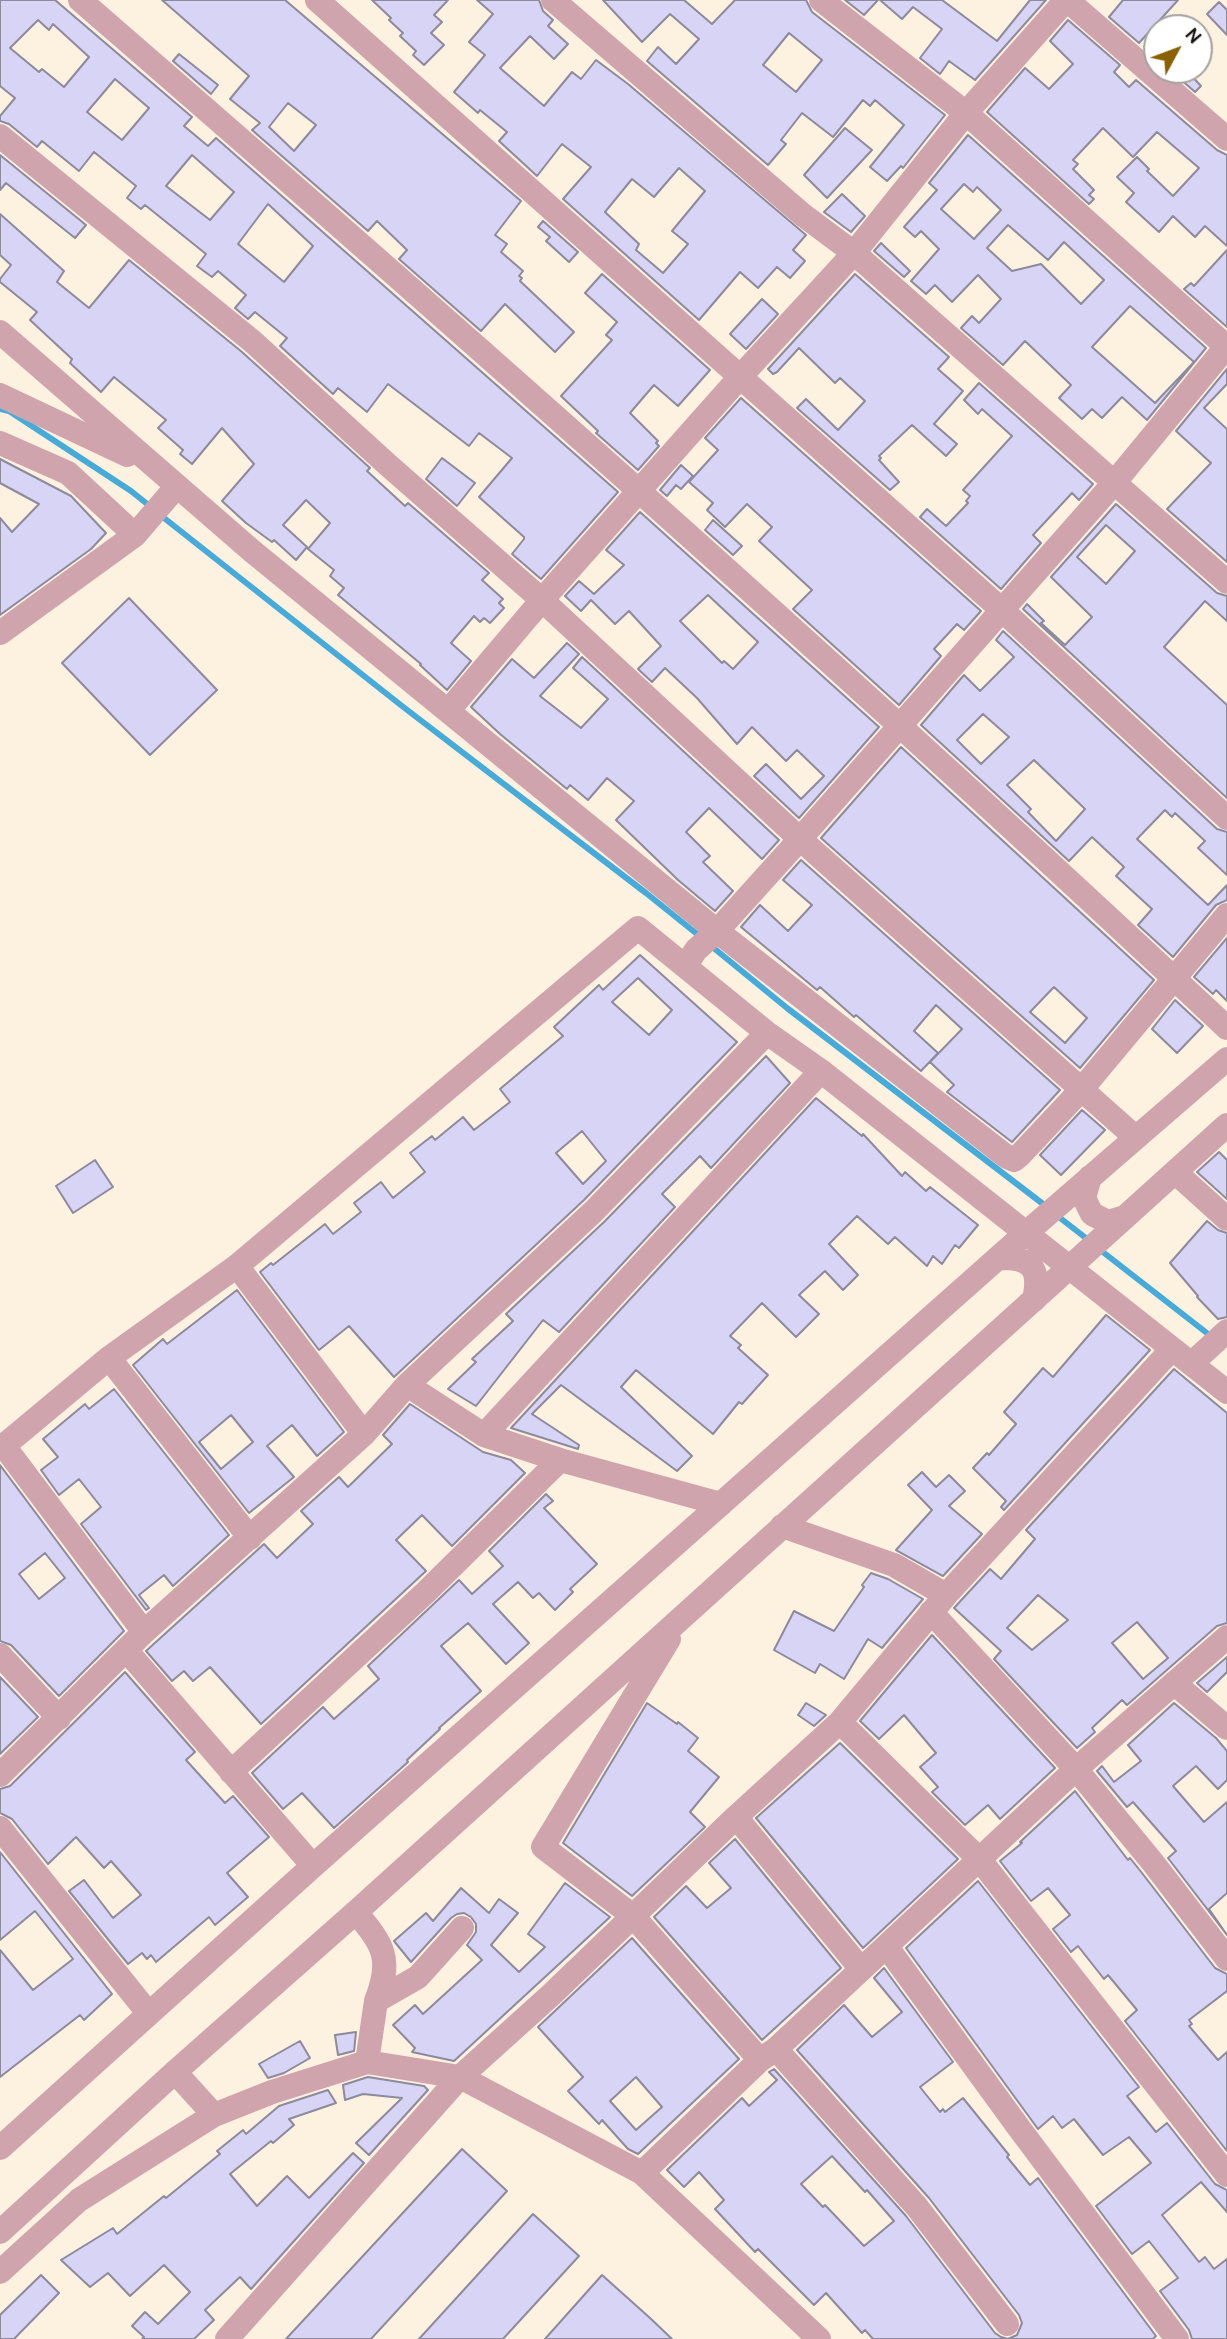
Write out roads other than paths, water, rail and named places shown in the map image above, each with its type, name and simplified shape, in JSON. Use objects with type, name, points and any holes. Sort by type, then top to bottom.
[{"type":"street","points":[[80,0],[260,156],[901,725],[1227,1028]]},
{"type":"street","points":[[317,0],[1002,610],[1227,818]]},
{"type":"street","points":[[553,0],[793,206],[854,253],[1227,582]]},
{"type":"street","points":[[702,945],[800,839],[1114,483],[1227,347],[966,113],[821,0]]},
{"type":"street","points":[[448,711],[542,600],[854,253],[966,113],[1066,0],[1227,139]]},
{"type":"street","points":[[0,136],[252,341],[542,600],[800,839],[1135,1137]]},
{"type":"street","points":[[0,332],[156,469],[448,711],[702,945],[1007,1157],[1014,1160],[1081,1090],[1227,915]]},
{"type":"street","points":[[0,396],[156,469]]},
{"type":"street","points":[[0,443],[68,473],[135,535]]},
{"type":"street","points":[[0,633],[135,535],[177,486]]},
{"type":"street","points":[[144,1632],[2,1448],[109,1358],[237,1266],[638,928],[702,945],[768,1033],[821,1071],[1227,1392]]},
{"type":"street","points":[[0,1775],[144,1632],[364,1433],[407,1385],[594,1211],[768,1033]]},
{"type":"street","points":[[0,2148],[313,1866],[1026,1233],[1227,1059]]},
{"type":"street","points":[[484,1435],[821,1071]]},
{"type":"street","points":[[0,2232],[1227,1125]]},
{"type":"street","points":[[1175,1172],[1227,1219]]},
{"type":"street","points":[[1090,1177],[1084,1198],[1092,1214],[1116,1225]]},
{"type":"street","points":[[998,1258],[1017,1257],[1031,1265],[1038,1281],[1034,1300]]},
{"type":"street","points":[[237,1266],[364,1433]]},
{"type":"street","points":[[227,2339],[460,2077],[840,1722],[938,1603],[1181,1356],[1227,1331]]},
{"type":"street","points":[[109,1358],[250,1538]]},
{"type":"street","points":[[407,1385],[484,1435],[560,1460],[721,1504]]},
{"type":"street","points":[[231,1772],[425,1593],[560,1460]]},
{"type":"street","points":[[782,1526],[894,1565],[938,1603],[1154,1864],[1227,1959]]},
{"type":"street","points":[[683,1616],[543,1847],[634,1916],[917,2207],[1007,2324]]},
{"type":"street","points":[[642,2173],[1076,1769],[1227,1637]]},
{"type":"street","points":[[126,1650],[313,1866]]},
{"type":"street","points":[[0,1655],[59,1718]]},
{"type":"street","points":[[1174,1683],[1227,1728]]},
{"type":"street","points":[[840,1722],[980,1860],[1227,2175]]},
{"type":"street","points":[[736,1817],[861,1969]]},
{"type":"street","points":[[0,1828],[149,2014]]},
{"type":"street","points":[[356,1912],[380,1941],[386,1963],[383,1984],[376,2001],[367,2062]]},
{"type":"street","points":[[376,2001],[418,1977],[463,1928]]},
{"type":"street","points":[[887,1947],[1177,2339]]},
{"type":"street","points":[[0,2272],[79,2200],[214,2115],[272,2092],[367,2062],[460,2077],[642,2173],[819,2339]]},
{"type":"street","points":[[175,2072],[214,2115]]},
{"type":"waterway","points":[[0,409],[9,411],[151,507]]},
{"type":"waterway","points":[[159,514],[702,938]]},
{"type":"waterway","points":[[710,945],[787,1008],[1047,1207]]},
{"type":"waterway","points":[[1055,1214],[1091,1242]]},
{"type":"waterway","points":[[1099,1249],[1212,1337]]}]
